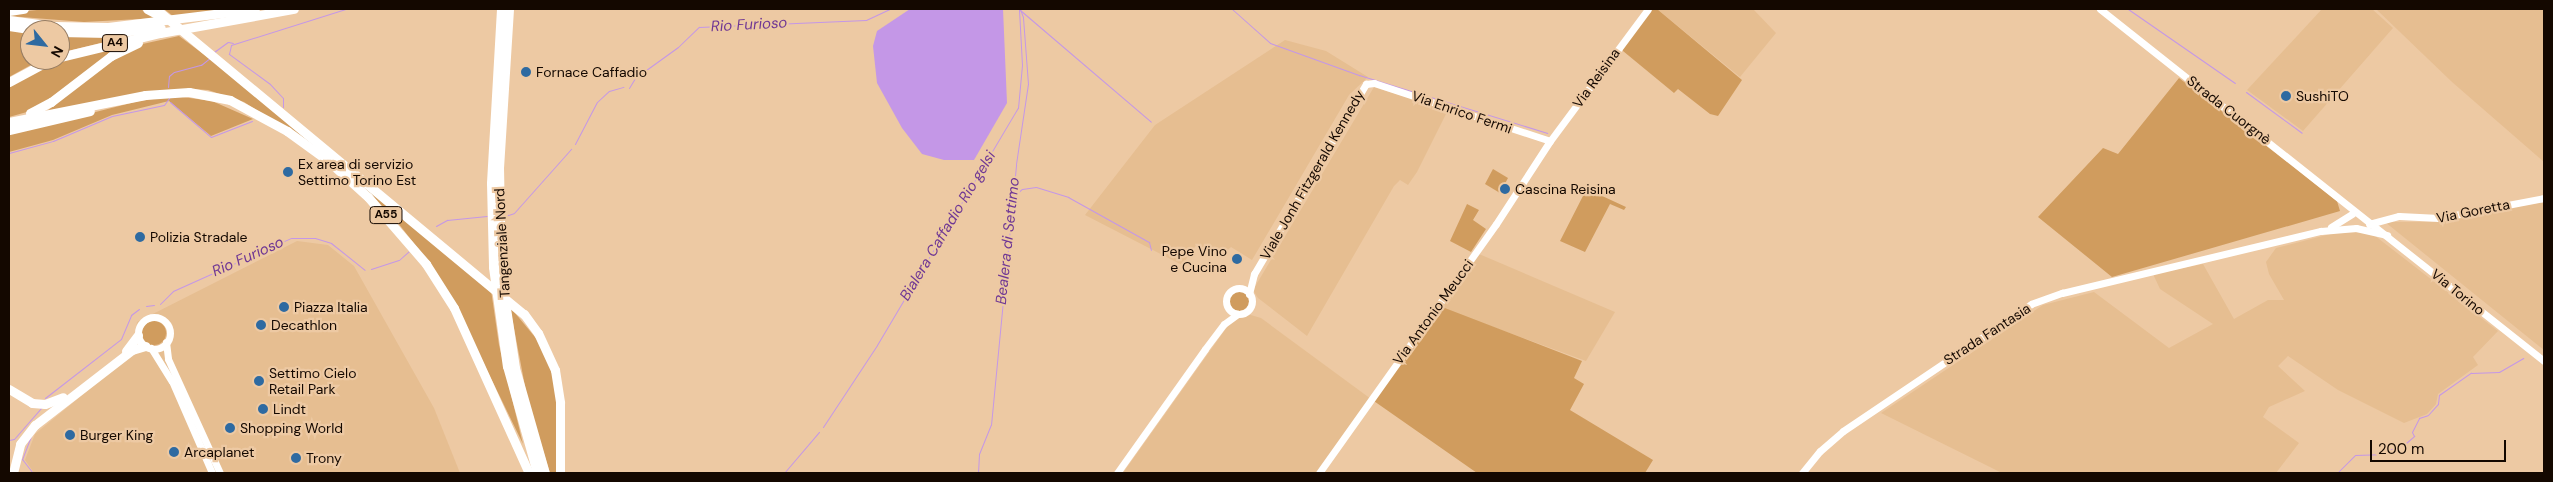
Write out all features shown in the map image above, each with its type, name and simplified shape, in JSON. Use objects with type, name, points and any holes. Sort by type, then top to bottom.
[{"type":"highway","points":[[9,10],[14,9]]},
{"type":"highway","points":[[9,10],[24,9]]},
{"type":"highway","name":"A55","points":[[147,9],[201,46],[515,305],[538,332],[555,370],[560,403],[560,473]]},
{"type":"highway","points":[[156,9],[201,46]]},
{"type":"highway","points":[[70,32],[108,33],[166,29],[188,26],[256,9]]},
{"type":"highway","name":"A4","points":[[70,54],[166,29],[206,25],[294,9]]},
{"type":"highway","name":"Tangenziale Nord","points":[[501,9],[490,183],[493,267],[507,366],[536,473]]},
{"type":"highway","name":"Tangenziale Nord","points":[[509,9],[498,184],[501,275],[515,368],[545,473]]},
{"type":"highway","points":[[9,20],[72,27],[166,29]]},
{"type":"highway","points":[[9,122],[45,106],[120,51],[166,29]]},
{"type":"highway","points":[[9,82],[31,70]]},
{"type":"highway","name":"A55","points":[[9,130],[76,115],[131,98],[178,92],[230,100],[287,131],[358,186],[404,235],[442,289],[529,473]]},
{"type":"highway","points":[[9,122],[131,98]]},
{"type":"highway","points":[[9,389],[32,403],[58,400],[124,352],[138,335]]},
{"type":"highway","points":[[13,473],[20,444],[39,421],[132,350],[148,347]]},
{"type":"street","name":"Via Reisina","points":[[1545,148],[1648,9]]},
{"type":"street","name":"Strada Cuorgnè","points":[[2100,9],[2343,201],[2353,212],[2373,223]]},
{"type":"street","name":"Via Enrico Fermi","points":[[1374,83],[1550,141]]},
{"type":"street","name":"Viale Jonh Fitzgerald Kennedy","points":[[1249,294],[1254,274],[1363,89],[1366,84],[1374,83]]},
{"type":"street","name":"Via Antonio Meucci","points":[[1319,473],[1496,224],[1545,148]]},
{"type":"street","name":"Via Goretta","points":[[2373,223],[2400,216],[2439,218],[2544,198]]},
{"type":"street","points":[[2343,201],[2344,218]]},
{"type":"street","points":[[2343,228],[2353,212]]},
{"type":"street","name":"Strada Fantasia","points":[[2321,231],[2336,225],[2353,212]]},
{"type":"street","name":"Strada Fantasia","points":[[2356,228],[2373,223]]},
{"type":"street","name":"Via Torino","points":[[2373,223],[2544,361]]},
{"type":"street","name":"Strada Fantasia","points":[[1802,473],[1820,451],[1843,431],[2031,304],[2062,293],[2321,231],[2356,228],[2387,235]]},
{"type":"street","name":"Viale Jonh Fitzgerald Kennedy","points":[[1238,288],[1254,274]]},
{"type":"street","points":[[1117,473],[1224,324],[1250,307],[1249,294],[1238,288],[1227,295],[1228,308],[1224,324]]},
{"type":"street","points":[[1228,308],[1238,314]]},
{"type":"street","points":[[212,473],[184,406],[161,359],[138,335],[142,321],[157,317],[169,329],[166,342],[168,358],[220,473]]},
{"type":"street","points":[[148,347],[166,342]]},
{"type":"shaded area","points":[[46,9],[140,9],[158,18],[84,22],[9,16],[9,13]]},
{"type":"shaded area","points":[[164,9],[228,9],[173,16]]},
{"type":"shaded area","points":[[910,9],[1003,9],[1007,103],[974,160],[944,160],[922,154],[902,128],[877,83],[873,46],[877,31]]},
{"type":"shaded area","points":[[1651,9],[1657,9],[1742,80],[1718,116],[1710,114],[1678,89],[1674,93],[1623,51],[1622,48]]},
{"type":"shaded area","points":[[1657,9],[1753,9],[1776,33],[1740,77]]},
{"type":"shaded area","points":[[2322,9],[2372,9],[2393,28],[2303,131],[2247,90]]},
{"type":"shaded area","points":[[2376,9],[2544,9],[2544,162],[2452,82]]},
{"type":"shaded area","points":[[9,30],[20,32],[20,70],[22,70],[9,77]]},
{"type":"shaded area","points":[[70,36],[121,36],[121,38],[70,51]]},
{"type":"shaded area","points":[[179,36],[214,62],[321,151],[244,102],[208,90],[192,89],[46,112],[103,65],[138,45]]},
{"type":"shaded area","points":[[1285,40],[1326,51],[1368,77],[1349,95],[1252,260],[1231,247],[1220,257],[1197,244],[1182,265],[1085,215],[1155,125]]},
{"type":"shaded area","points":[[121,46],[34,110],[9,117],[9,87],[21,77],[37,70],[70,70],[70,59]]},
{"type":"shaded area","points":[[2179,78],[2337,201],[2340,211],[2112,277],[2038,217],[2103,148],[2118,154]]},
{"type":"shaded area","points":[[1374,87],[1448,110],[1417,172],[1408,185],[1400,180],[1394,186],[1307,336],[1258,298],[1253,290]]},
{"type":"shaded area","points":[[175,96],[212,101],[253,119],[211,136],[169,101],[112,115],[53,140],[9,152],[9,134],[139,101]]},
{"type":"shaded area","points":[[1493,169],[1508,178],[1500,193],[1485,184]]},
{"type":"shaded area","points":[[347,171],[491,290],[499,345],[523,444],[462,319],[424,256],[398,223]]},
{"type":"shaded area","points":[[1572,182],[1626,207],[1624,210],[1610,204],[1585,252],[1560,241],[1584,194],[1570,187]]},
{"type":"shaded area","points":[[2544,202],[2544,350],[2385,222],[2432,222]]},
{"type":"shaded area","points":[[1467,204],[1479,210],[1473,220],[1486,229],[1471,252],[1450,241]]},
{"type":"shaded area","points":[[2370,232],[2498,331],[2473,357],[2478,365],[2438,394],[2436,404],[2427,414],[2404,423],[2338,390],[2288,356],[2278,366],[2305,391],[2269,407],[2263,417],[2299,443],[2276,473],[2002,473],[1881,413],[2043,305],[2094,292],[2169,348],[2213,324],[2160,289],[2153,274],[2203,264],[2234,319],[2268,300],[2284,300],[2269,274],[2266,262],[2276,248],[2334,233]]},
{"type":"shaded area","name":"Settimo Cielo Retail Park","points":[[297,241],[328,245],[354,266],[434,408],[460,473],[34,473],[25,460],[35,434],[132,354],[137,322]]},
{"type":"shaded area","points":[[1479,254],[1615,312],[1586,361],[1441,308]]},
{"type":"shaded area","points":[[1239,291],[1246,294],[1249,301],[1246,308],[1239,311],[1232,308],[1229,301],[1232,294]]},
{"type":"shaded area","points":[[1437,305],[1582,361],[1574,378],[1584,384],[1570,410],[1653,460],[1645,473],[1477,473],[1371,399]]},
{"type":"shaded area","points":[[510,307],[544,348],[557,387],[557,473],[550,473],[528,402]]},
{"type":"shaded area","points":[[1244,313],[1261,318],[1371,399],[1317,473],[1123,473],[1232,320]]},
{"type":"shaded area","points":[[149,321],[159,321],[166,328],[166,338],[159,345],[149,345],[142,338],[142,328]]},
{"type":"waterway","points":[[283,107],[283,98],[270,84],[229,54],[231,45],[345,9]]},
{"type":"waterway","name":"Rio Furioso","points":[[629,88],[635,78],[678,47],[699,27],[866,20],[890,9]]},
{"type":"waterway","name":"Bialera Caffadio Rio gelsi","points":[[823,427],[877,345],[1018,108],[1022,65],[1019,9]]},
{"type":"waterway","name":"Bealera di Settimo","points":[[978,473],[979,454],[991,425],[1016,164],[1028,84],[1023,17],[1020,9]]},
{"type":"waterway","points":[[1232,9],[1270,43],[1359,75],[1547,133]]},
{"type":"waterway","points":[[2128,9],[2235,83]]},
{"type":"waterway","points":[[1020,10],[1151,122]]},
{"type":"waterway","points":[[214,52],[228,42],[233,43]]},
{"type":"waterway","points":[[168,87],[169,76],[174,72],[201,65],[210,58]]},
{"type":"waterway","name":"Rio Furioso","points":[[575,144],[597,102],[609,91],[623,87]]},
{"type":"waterway","points":[[2246,92],[2302,133]]},
{"type":"waterway","points":[[9,153],[53,141],[112,116],[164,105],[169,98]]},
{"type":"waterway","points":[[170,102],[211,137],[252,121]]},
{"type":"waterway","name":"Rio Furioso","points":[[505,216],[514,213],[571,149]]},
{"type":"waterway","points":[[1013,197],[1022,189],[1036,187],[1068,197],[1149,242],[1151,250]]},
{"type":"waterway","name":"Rio Furioso","points":[[436,226],[447,220],[487,216]]},
{"type":"waterway","name":"Rio Furioso","points":[[160,304],[173,291],[291,238],[315,238],[331,243],[365,270]]},
{"type":"waterway","name":"Rio Furioso","points":[[371,269],[399,260],[409,251]]},
{"type":"waterway","name":"Rio Furioso","points":[[146,306],[154,305]]},
{"type":"waterway","name":"Rio Furioso","points":[[45,398],[121,339],[131,315],[139,309]]},
{"type":"waterway","points":[[2337,473],[2355,455],[2379,454],[2406,443],[2414,436],[2412,432],[2419,418],[2428,415],[2438,404],[2439,395],[2471,373],[2499,372],[2523,358]]},
{"type":"waterway","name":"Rio Furioso","points":[[9,440],[14,439],[41,408]]},
{"type":"waterway","name":"Bialera Caffadio Rio gelsi","points":[[784,473],[819,432]]},
{"type":"waterway","name":"Rio Furioso","points":[[31,436],[22,459],[33,473]]},
{"type":"place","name":"Fornace Caffadio","points":[[526,72]]},
{"type":"place","name":"SushiTO","points":[[2286,96]]},
{"type":"place","name":"Ex area di servizio Settimo Torino Est","points":[[288,172]]},
{"type":"place","name":"Cascina Reisina","points":[[1505,189]]},
{"type":"place","name":"Polizia Stradale","points":[[140,237]]},
{"type":"place","name":"Pepe Vino e Cucina","points":[[1237,259]]},
{"type":"place","name":"Piazza Italia","points":[[284,307]]},
{"type":"place","name":"Decathlon","points":[[261,325]]},
{"type":"place","name":"Settimo Cielo Retail Park","points":[[259,381]]},
{"type":"place","name":"Lindt","points":[[263,409]]},
{"type":"place","name":"Shopping World","points":[[230,428]]},
{"type":"place","name":"Burger King","points":[[70,435]]},
{"type":"place","name":"Arcaplanet","points":[[174,452]]},
{"type":"place","name":"Trony","points":[[296,458]]}]
